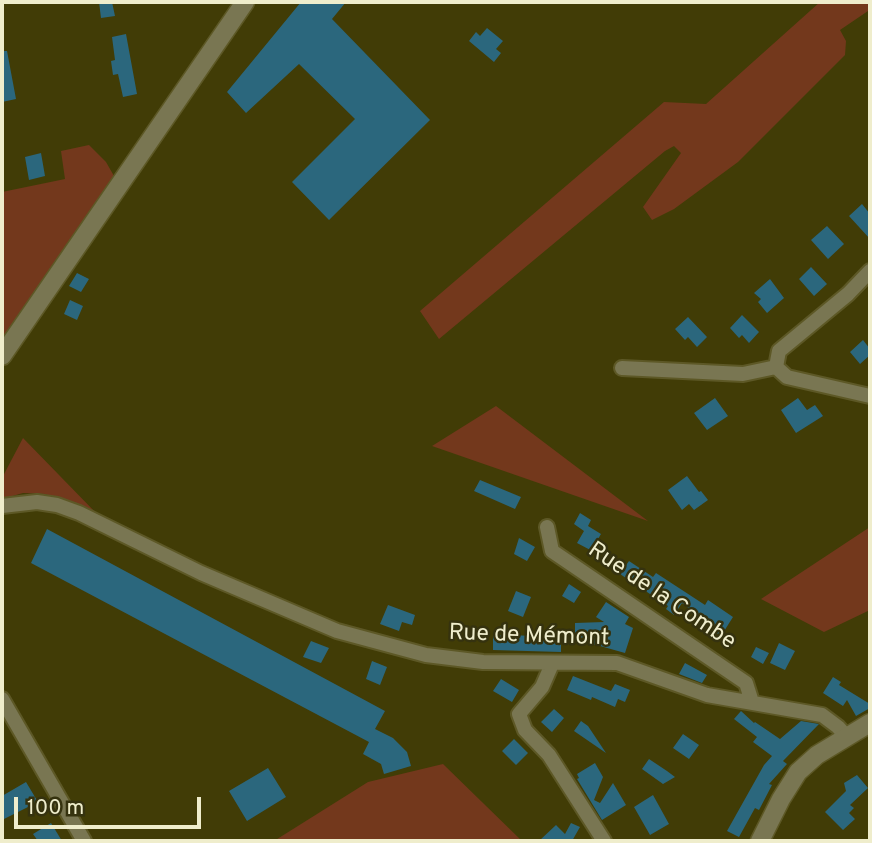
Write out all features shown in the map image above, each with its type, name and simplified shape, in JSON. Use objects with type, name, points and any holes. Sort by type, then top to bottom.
[{"type":"street","points":[[2,356],[245,2]]},
{"type":"street","points":[[776,367],[779,351],[848,294],[870,271]]},
{"type":"street","points":[[622,368],[743,374],[776,367]]},
{"type":"street","points":[[776,367],[787,377],[870,396]]},
{"type":"street","name":"Rue de Mémont","points":[[8,505],[37,502],[57,505],[79,513],[201,573],[337,631],[426,655],[483,662],[617,663],[707,695],[822,715],[846,736]]},
{"type":"street","name":"Rue de la Combe","points":[[547,527],[552,551],[746,683],[752,702]]},
{"type":"street","points":[[552,664],[542,687],[519,714],[524,730],[550,755],[593,835],[604,841]]},
{"type":"street","points":[[2,699],[84,841]]},
{"type":"street","points":[[760,841],[798,772],[817,755],[870,723]]},
{"type":"shaded area","points":[[820,2],[870,2],[870,13],[868,11],[840,30],[846,41],[845,55],[738,162],[674,209],[652,220],[643,207],[681,153],[674,146],[665,151],[439,339],[420,311],[664,102],[706,104]]},
{"type":"shaded area","points":[[89,145],[106,162],[118,183],[2,341],[2,192],[65,179],[61,151]]},
{"type":"shaded area","points":[[496,406],[648,521],[432,446]]},
{"type":"shaded area","points":[[23,438],[97,514],[45,494],[23,493],[2,499],[2,478]]},
{"type":"shaded area","points":[[870,527],[870,610],[824,632],[761,599]]},
{"type":"shaded area","points":[[443,764],[522,841],[274,841],[368,782]]},
{"type":"building","points":[[99,2],[112,2],[115,16],[101,18]]},
{"type":"building","points":[[301,2],[346,2],[332,19],[430,120],[329,220],[292,182],[355,119],[299,64],[246,113],[227,92]]},
{"type":"building","points":[[487,28],[503,41],[496,49],[501,53],[494,62],[469,41],[476,32],[480,36]]},
{"type":"building","points":[[126,34],[137,94],[123,97],[118,74],[113,75],[111,61],[115,60],[112,37]]},
{"type":"building","points":[[2,51],[7,51],[16,99],[2,102]]},
{"type":"building","points":[[41,153],[45,176],[29,180],[25,157]]},
{"type":"building","points":[[862,204],[870,214],[870,239],[849,216]]},
{"type":"building","points":[[827,226],[844,244],[828,259],[811,240]]},
{"type":"building","points":[[811,267],[827,284],[814,296],[799,279]]},
{"type":"building","points":[[77,273],[89,279],[81,292],[69,286]]},
{"type":"building","points":[[770,279],[784,298],[767,313],[758,302],[761,299],[754,293]]},
{"type":"building","points":[[70,300],[83,306],[77,320],[64,314]]},
{"type":"building","points":[[742,315],[759,332],[749,343],[742,335],[739,338],[730,328]]},
{"type":"building","points":[[688,317],[707,337],[697,347],[688,337],[685,340],[675,329]]},
{"type":"building","points":[[863,340],[870,349],[870,355],[860,364],[850,352]]},
{"type":"building","points":[[715,398],[728,416],[707,430],[694,413]]},
{"type":"building","points":[[798,398],[807,410],[815,405],[823,416],[796,433],[781,410]]},
{"type":"building","points":[[687,476],[708,500],[694,510],[689,504],[682,510],[668,490]]},
{"type":"building","points":[[480,480],[521,497],[515,509],[474,491]]},
{"type":"building","points":[[580,513],[591,520],[588,526],[601,534],[598,539],[603,542],[596,553],[577,543],[584,531],[574,524]]},
{"type":"building","points":[[47,529],[385,711],[375,729],[393,738],[407,752],[411,766],[384,774],[381,764],[363,754],[369,742],[31,563]]},
{"type":"building","points":[[519,538],[535,547],[527,561],[514,554]]},
{"type":"building","points":[[629,561],[653,577],[656,573],[705,605],[708,600],[733,617],[721,636],[682,603],[674,615],[666,609],[668,606],[620,574]]},
{"type":"building","points":[[569,584],[581,592],[574,603],[562,596]]},
{"type":"building","points":[[516,591],[531,597],[523,617],[508,611]]},
{"type":"building","points":[[606,602],[629,617],[625,624],[633,628],[625,653],[593,644],[595,637],[575,638],[575,623],[604,622],[596,617]]},
{"type":"building","points":[[388,605],[415,615],[412,625],[402,622],[399,631],[380,624]]},
{"type":"building","points":[[493,636],[561,637],[561,652],[493,650]]},
{"type":"building","points":[[311,641],[329,648],[321,663],[303,657]]},
{"type":"building","points":[[779,643],[795,651],[785,670],[770,663]]},
{"type":"building","points":[[756,647],[769,653],[763,664],[751,657]]},
{"type":"building","points":[[372,661],[387,667],[380,685],[366,679]]},
{"type":"building","points":[[685,663],[707,675],[702,683],[679,674]]},
{"type":"building","points":[[573,676],[611,691],[615,684],[630,690],[625,702],[618,699],[615,707],[567,690]]},
{"type":"building","points":[[833,677],[841,682],[839,685],[870,704],[870,708],[856,716],[847,700],[843,706],[823,693]]},
{"type":"building","points":[[501,679],[519,690],[512,702],[493,691]]},
{"type":"building","points":[[554,709],[564,718],[552,732],[541,722]]},
{"type":"building","points":[[741,711],[754,723],[780,739],[801,721],[819,724],[783,761],[787,764],[769,784],[772,785],[759,810],[755,808],[739,837],[727,831],[764,765],[772,756],[753,742],[757,737],[734,719]]},
{"type":"building","points":[[581,721],[588,726],[606,753],[574,731]]},
{"type":"building","points":[[683,734],[699,745],[689,759],[673,748]]},
{"type":"building","points":[[514,739],[528,753],[516,765],[502,751]]},
{"type":"building","points":[[649,759],[675,777],[663,784],[642,769]]},
{"type":"building","points":[[595,763],[603,777],[594,800],[600,803],[613,783],[626,805],[602,820],[577,779],[577,774]]},
{"type":"building","points":[[268,768],[286,797],[247,821],[229,791]]},
{"type":"building","points":[[857,775],[868,788],[850,805],[854,808],[849,813],[855,819],[843,830],[825,812],[846,791],[844,783]]},
{"type":"building","points":[[26,782],[38,802],[2,820],[2,796]]},
{"type":"building","points":[[653,795],[669,824],[650,835],[634,807]]},
{"type":"building","points":[[51,823],[62,841],[38,841],[33,834]]},
{"type":"building","points":[[571,823],[580,827],[572,841],[539,841],[556,825],[565,834]]}]
